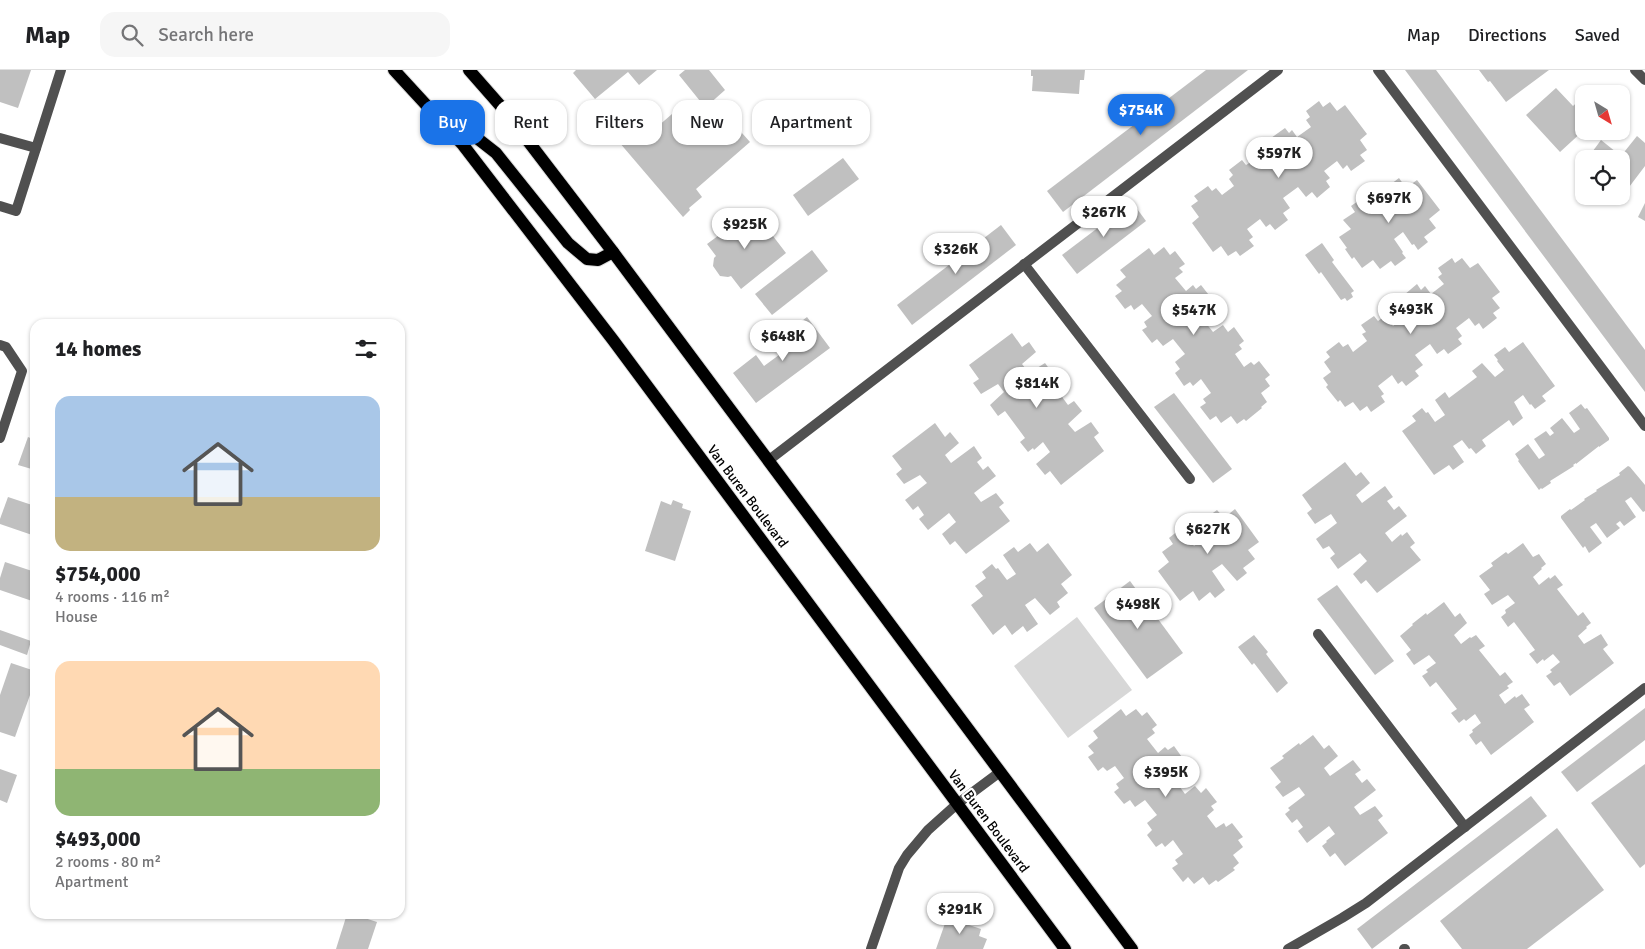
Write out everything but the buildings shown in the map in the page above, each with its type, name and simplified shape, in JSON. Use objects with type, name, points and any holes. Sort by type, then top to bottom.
[{"type":"main road","name":"Van Buren Boulevard","points":[[394,70],[421,100]]},
{"type":"main road","points":[[469,70],[505,111],[613,252],[1132,949]]},
{"type":"main road","name":"Van Buren Boulevard","points":[[462,145],[613,340],[1065,949]]},
{"type":"main road","points":[[485,145],[496,153],[568,243],[586,259],[598,260],[613,252]]},
{"type":"street","points":[[0,206],[16,210],[61,70]]},
{"type":"street","points":[[769,460],[1278,70]]},
{"type":"street","points":[[1378,70],[1645,426]]},
{"type":"street","points":[[1636,70],[1645,80]]},
{"type":"street","points":[[0,138],[36,148]]},
{"type":"street","points":[[1024,264],[1190,479]]},
{"type":"street","points":[[0,345],[6,347],[22,371],[0,438]]},
{"type":"street","points":[[1318,634],[1465,827]]},
{"type":"street","points":[[1288,949],[1366,903],[1645,688]]},
{"type":"street","points":[[871,949],[900,868],[907,855],[928,830],[1000,772]]},
{"type":"shaded area","points":[[1077,617],[1132,690],[1068,738],[1014,666]]}]
